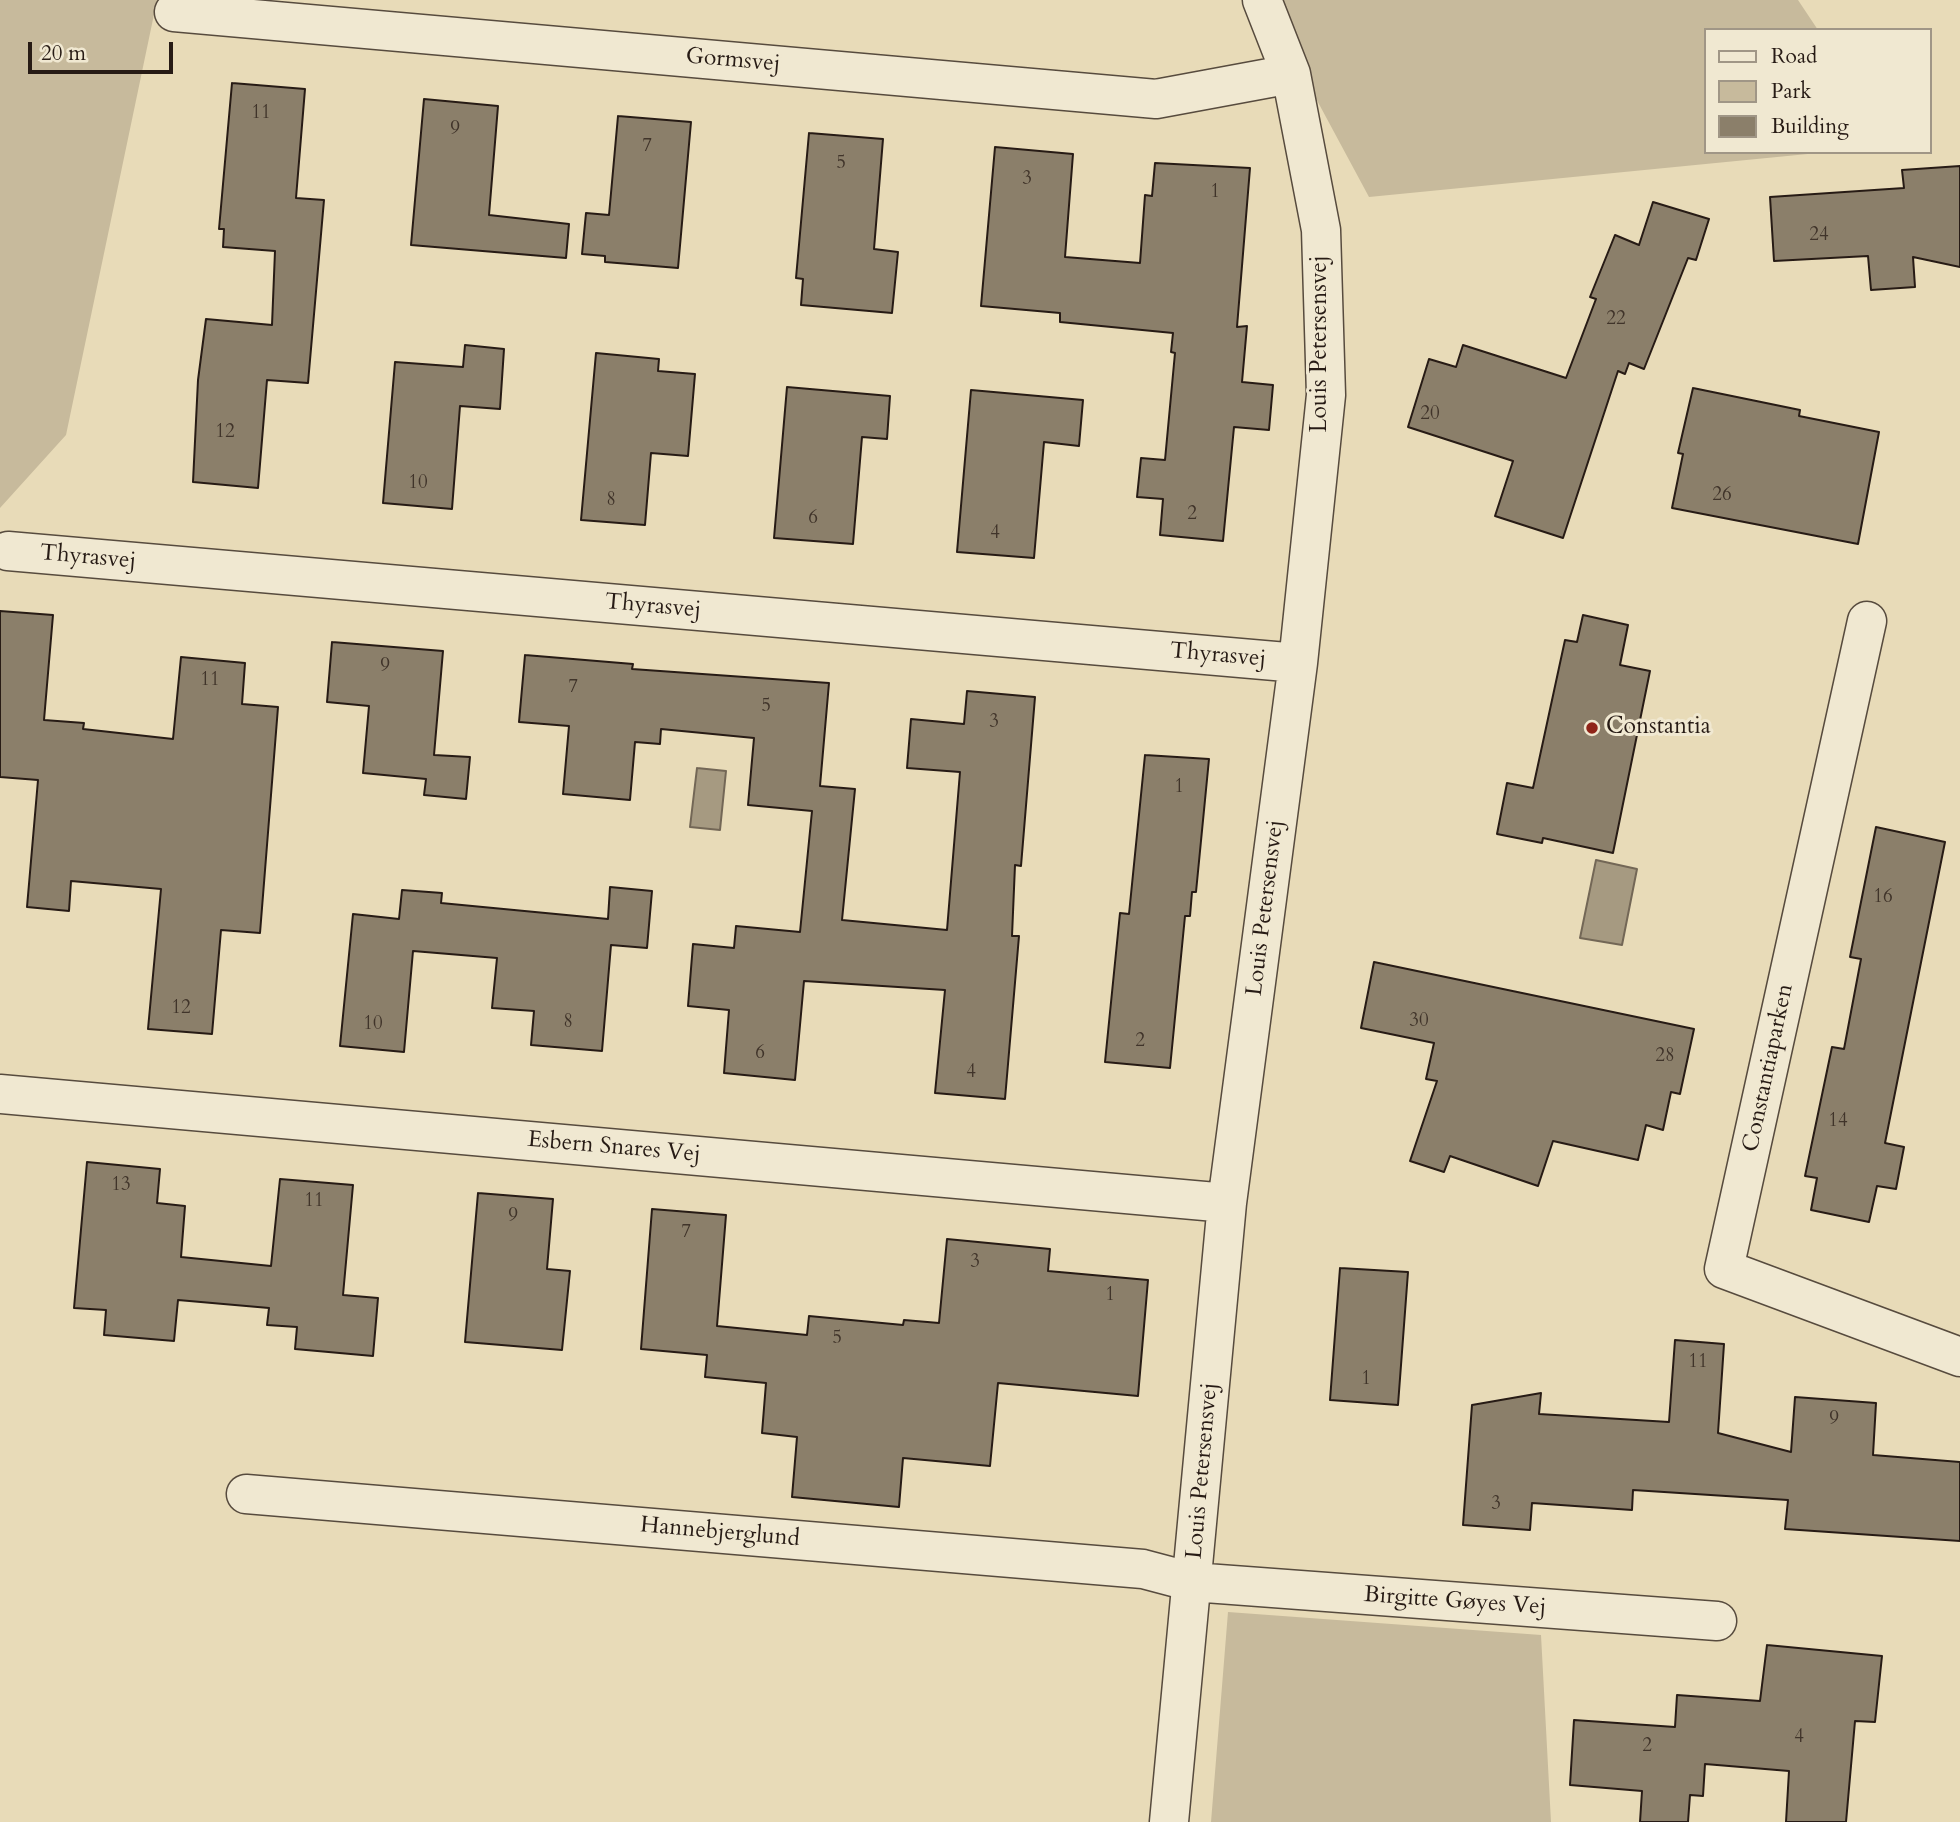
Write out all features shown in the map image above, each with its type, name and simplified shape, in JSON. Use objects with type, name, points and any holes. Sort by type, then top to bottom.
[{"type":"street","name":"Louis Petersensvej","points":[[1169,1822],[1227,1203],[1298,663],[1326,395],[1321,230],[1291,74],[1262,0]]},
{"type":"street","name":"Gormsvej","points":[[174,12],[1156,99],[1291,74]]},
{"type":"street","name":"Thyrasvej","points":[[8,551],[1298,663]]},
{"type":"street","name":"Constantiaparken","points":[[1867,621],[1724,1269],[1960,1357]]},
{"type":"street","name":"Esbern Snares Vej","points":[[0,1094],[1227,1203]]},
{"type":"street","name":"Hannebjerglund","points":[[246,1494],[1143,1569],[1192,1582]]},
{"type":"street","name":"Birgitte Gøyes Vej","points":[[1192,1582],[1717,1621]]},
{"type":"green space","points":[[0,0],[157,0],[66,435],[0,508]]},
{"type":"green space","points":[[1263,0],[1798,0],[1817,28],[1704,28],[1704,154],[1808,154],[1369,197]]},
{"type":"green space","points":[[1228,1612],[1541,1635],[1551,1822],[1211,1822]]},
{"type":"shaded area","points":[[697,768],[726,771],[720,830],[690,827]]},
{"type":"shaded area","points":[[1596,860],[1637,869],[1622,945],[1580,938]]},
{"type":"building","points":[[232,83],[305,89],[296,198],[324,200],[308,383],[267,380],[258,488],[193,482],[198,380],[206,319],[272,325],[275,251],[223,247],[224,229],[219,229]]},
{"type":"building","points":[[424,99],[498,106],[489,215],[569,224],[566,258],[411,245]]},
{"type":"building","points":[[618,116],[691,122],[678,268],[605,262],[605,256],[582,254],[586,213],[609,215]]},
{"type":"building","points":[[809,133],[883,139],[874,249],[898,252],[892,313],[801,305],[803,279],[796,278]]},
{"type":"building","points":[[995,147],[1073,154],[1065,257],[1140,263],[1145,195],[1152,196],[1155,163],[1250,168],[1237,327],[1247,326],[1242,382],[1273,385],[1269,430],[1234,427],[1223,541],[1160,535],[1163,499],[1137,497],[1141,458],[1165,460],[1175,353],[1171,352],[1173,333],[1060,322],[1060,313],[981,306]]},
{"type":"building","points":[[1960,166],[1960,267],[1913,257],[1915,287],[1871,290],[1868,256],[1774,261],[1770,197],[1904,188],[1902,170]]},
{"type":"building","points":[[1653,202],[1709,219],[1696,260],[1688,258],[1644,369],[1629,363],[1625,374],[1618,371],[1563,538],[1495,516],[1513,461],[1408,427],[1429,359],[1456,367],[1463,345],[1566,378],[1596,299],[1590,297],[1615,235],[1639,245]]},
{"type":"building","points":[[465,345],[504,349],[500,409],[460,406],[452,509],[383,503],[395,362],[463,367]]},
{"type":"building","points":[[596,353],[659,359],[658,371],[695,374],[688,456],[651,453],[645,525],[581,520]]},
{"type":"building","points":[[787,387],[890,396],[887,439],[862,437],[853,544],[774,538]]},
{"type":"building","points":[[1693,388],[1800,410],[1799,416],[1879,432],[1858,544],[1672,508],[1683,454],[1678,453]]},
{"type":"building","points":[[971,390],[1083,400],[1079,446],[1044,442],[1034,558],[957,552]]},
{"type":"building","points":[[0,611],[53,615],[44,720],[84,723],[83,729],[173,739],[181,657],[245,663],[242,704],[278,707],[260,933],[221,930],[212,1034],[148,1029],[161,889],[71,881],[69,911],[27,907],[38,780],[0,777]]},
{"type":"building","name":"Constantia","points":[[1583,615],[1628,625],[1620,665],[1650,671],[1613,853],[1543,838],[1542,843],[1497,834],[1507,783],[1533,788],[1565,640],[1577,642]]},
{"type":"building","points":[[332,642],[443,651],[434,755],[470,757],[466,799],[424,795],[426,779],[363,773],[369,706],[327,702]]},
{"type":"building","points":[[525,655],[633,664],[632,669],[829,683],[820,786],[855,789],[842,920],[947,930],[960,772],[907,768],[911,719],[964,724],[967,691],[1035,697],[1021,866],[1015,865],[1012,936],[1019,936],[1005,1099],[935,1093],[945,990],[804,981],[795,1080],[724,1073],[729,1010],[688,1006],[693,944],[734,948],[736,926],[800,932],[812,811],[748,805],[754,738],[661,729],[660,744],[635,742],[630,800],[563,794],[569,726],[519,722]]},
{"type":"building","points":[[1145,755],[1209,759],[1196,892],[1192,892],[1190,916],[1185,916],[1170,1068],[1105,1062],[1120,913],[1129,914]]},
{"type":"building","points":[[1876,827],[1945,842],[1885,1143],[1904,1147],[1896,1189],[1877,1186],[1869,1222],[1811,1210],[1817,1178],[1805,1176],[1832,1047],[1844,1049],[1861,959],[1850,957]]},
{"type":"building","points":[[610,887],[652,891],[647,948],[611,945],[602,1051],[531,1045],[534,1011],[492,1008],[497,958],[413,951],[404,1052],[340,1046],[353,914],[399,919],[402,890],[442,893],[441,903],[608,919]]},
{"type":"building","points":[[1374,962],[1694,1029],[1680,1094],[1671,1092],[1663,1130],[1646,1125],[1638,1160],[1553,1141],[1538,1186],[1450,1156],[1444,1172],[1410,1161],[1437,1081],[1426,1079],[1434,1043],[1361,1028]]},
{"type":"building","points":[[87,1162],[160,1169],[157,1203],[185,1206],[181,1257],[271,1266],[280,1179],[353,1185],[343,1295],[378,1298],[373,1356],[295,1349],[297,1327],[267,1325],[269,1308],[178,1300],[174,1341],[104,1335],[106,1310],[74,1308]]},
{"type":"building","points":[[478,1193],[553,1199],[547,1269],[570,1271],[562,1350],[465,1342]]},
{"type":"building","points":[[652,1209],[726,1215],[717,1326],[807,1335],[809,1316],[903,1325],[904,1320],[939,1323],[947,1239],[1050,1249],[1048,1271],[1148,1280],[1138,1396],[998,1383],[990,1466],[903,1458],[899,1507],[792,1497],[797,1437],[762,1433],[766,1383],[705,1377],[707,1355],[641,1349]]},
{"type":"building","points":[[1340,1268],[1408,1272],[1398,1405],[1330,1400]]},
{"type":"building","points":[[1675,1340],[1724,1344],[1718,1433],[1791,1452],[1795,1397],[1876,1403],[1873,1455],[1960,1462],[1960,1541],[1785,1529],[1788,1500],[1633,1490],[1632,1510],[1532,1503],[1530,1530],[1463,1525],[1472,1405],[1541,1393],[1539,1414],[1669,1422]]},
{"type":"building","points":[[1767,1645],[1882,1656],[1875,1722],[1855,1721],[1846,1822],[1786,1822],[1789,1771],[1705,1764],[1703,1796],[1690,1795],[1688,1822],[1640,1822],[1642,1791],[1570,1785],[1574,1720],[1675,1727],[1677,1695],[1760,1701]]},
{"type":"place","name":"Constantia","points":[[1592,728]]}]
